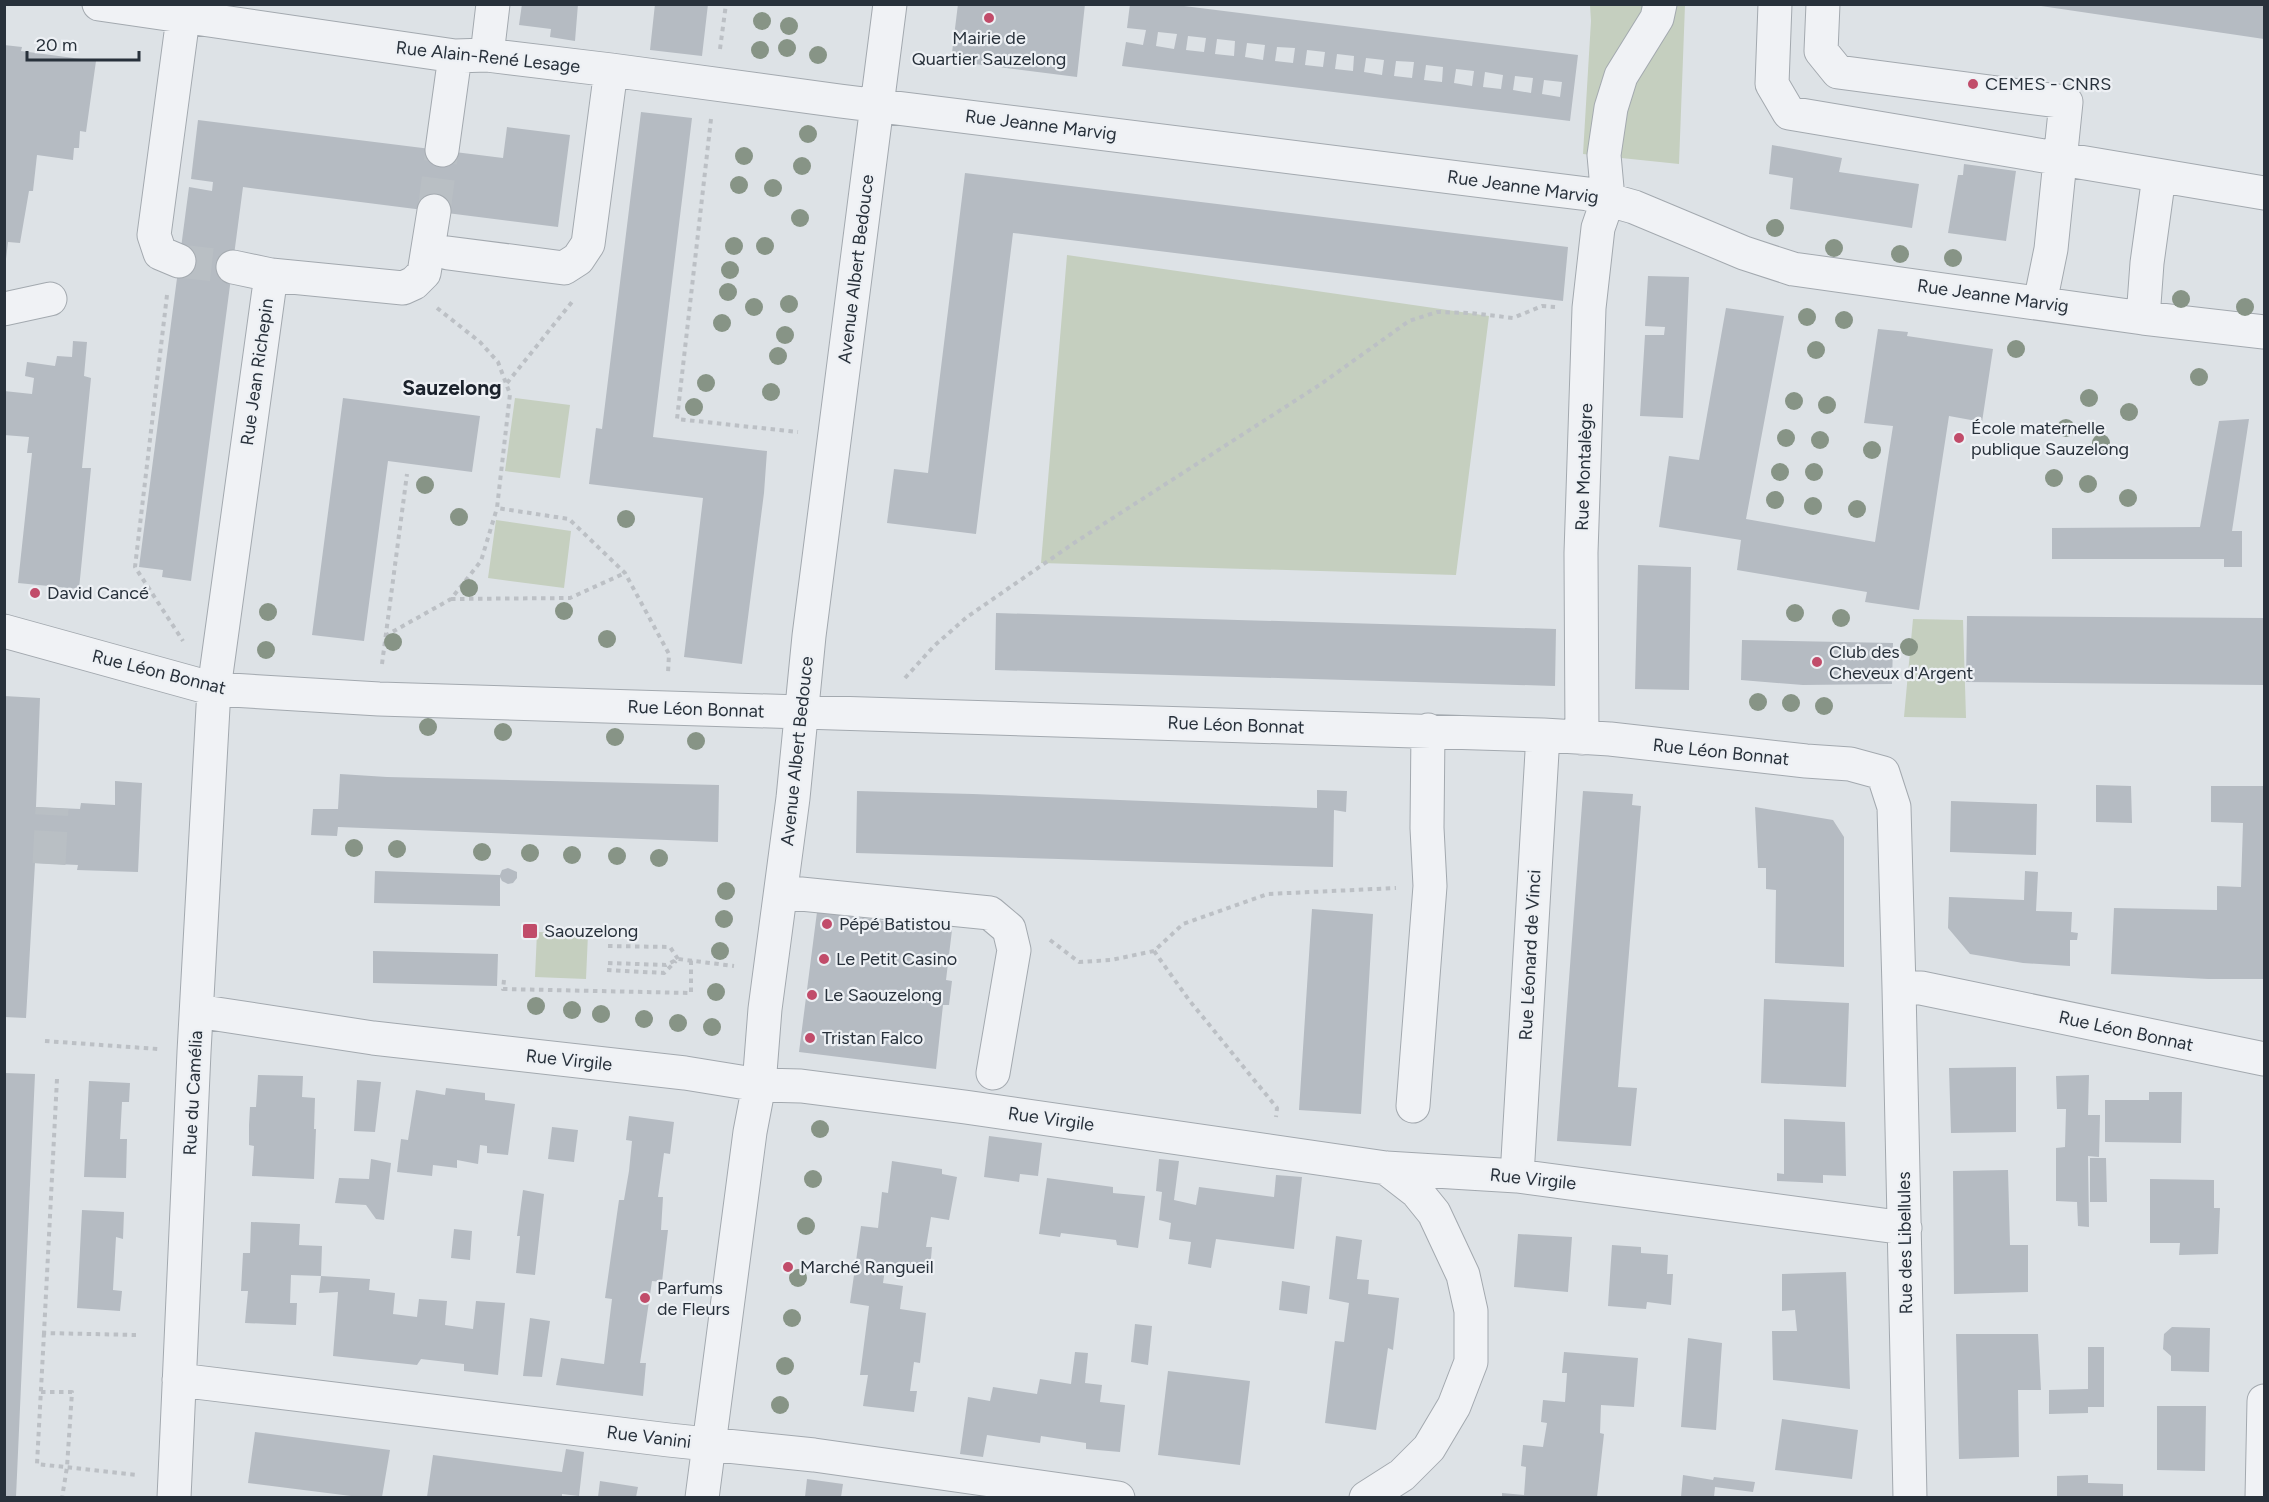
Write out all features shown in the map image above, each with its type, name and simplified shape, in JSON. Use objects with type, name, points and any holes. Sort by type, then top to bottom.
[{"type":"street","name":"Rue Alain-René Lesage","points":[[99,4],[455,56],[487,55],[877,105]]},
{"type":"street","points":[[487,55],[494,4]]},
{"type":"street","name":"Avenue Albert Bedouce","points":[[702,1497],[750,1132],[759,1085],[765,1009],[793,798],[809,636],[890,4]]},
{"type":"street","points":[[1608,199],[1604,155],[1611,108],[1621,76],[1657,18],[1660,4]]},
{"type":"street","points":[[1775,4],[1772,84],[1789,113],[2265,193]]},
{"type":"street","points":[[1823,4],[1821,51],[1838,72],[2066,102],[2051,249],[2040,303]]},
{"type":"street","points":[[175,259],[160,253],[154,235],[183,18]]},
{"type":"street","points":[[442,150],[455,56]]},
{"type":"street","points":[[448,253],[564,268],[578,259],[588,244],[611,70]]},
{"type":"street","name":"Rue Jeanne Marvig","points":[[877,105],[1588,194],[1634,207],[1744,253],[1792,269],[2143,318],[2265,332]]},
{"type":"street","points":[[2143,318],[2147,263],[2159,176]]},
{"type":"street","name":"Rue Montalègre","points":[[1582,738],[1581,553],[1589,308],[1598,228],[1608,199]]},
{"type":"street","points":[[414,283],[424,273],[434,211]]},
{"type":"street","points":[[233,267],[271,275]]},
{"type":"street","name":"Rue Jean Richepin","points":[[214,689],[271,275],[403,288],[414,283]]},
{"type":"street","points":[[4,309],[50,298]]},
{"type":"street","name":"Rue Léon Bonnat","points":[[4,632],[214,689],[379,699],[1543,735],[1850,764],[1883,773],[1894,807],[1899,988],[1921,988],[2265,1059]]},
{"type":"street","name":"Rue du Camélia","points":[[174,1488],[194,1052],[214,689]]},
{"type":"street","points":[[1413,1106],[1430,886],[1427,828],[1428,730]]},
{"type":"street","name":"Rue Léonard de Vinci","points":[[1517,1176],[1543,735]]},
{"type":"street","points":[[781,892],[990,913],[1009,929],[1014,950],[993,1073]]},
{"type":"street","name":"Rue des Libellules","points":[[1899,988],[1910,1497]]},
{"type":"street","name":"Rue Virgile","points":[[197,1011],[373,1038],[675,1072],[759,1085],[801,1086],[867,1094],[1386,1168],[1517,1176],[1905,1228]]},
{"type":"street","points":[[1366,1497],[1402,1475],[1429,1448],[1454,1406],[1471,1362],[1471,1311],[1463,1275],[1434,1213],[1417,1192],[1386,1168]]},
{"type":"street","name":"Rue Vanini","points":[[179,1380],[814,1455],[1118,1497]]},
{"type":"street","points":[[2262,1497],[2265,1401]]},
{"type":"path","points":[[726,4],[677,420],[789,431]]},
{"type":"path","points":[[175,259],[135,567],[184,642]]},
{"type":"path","points":[[506,383],[576,297],[578,259]]},
{"type":"path","points":[[385,636],[451,599],[481,561],[497,508],[510,394],[498,362],[480,342],[436,308],[414,283]]},
{"type":"path","points":[[899,686],[934,646],[967,617],[1074,543],[1321,384],[1409,321],[1437,312],[1513,318],[1542,306],[1589,308]]},
{"type":"path","points":[[381,675],[407,474]]},
{"type":"path","points":[[497,508],[569,519],[625,573],[669,654],[667,707]]},
{"type":"path","points":[[451,599],[570,598],[625,573]]},
{"type":"path","points":[[1043,934],[1079,962],[1111,960],[1154,951],[1183,924],[1268,894],[1430,886]]},
{"type":"path","points":[[608,945],[670,947],[678,959]]},
{"type":"path","points":[[1154,951],[1189,1000],[1277,1108],[1275,1152]]},
{"type":"path","points":[[607,970],[664,973],[678,959]]},
{"type":"path","points":[[608,963],[666,965],[678,959],[737,967]]},
{"type":"path","points":[[504,980],[503,989],[691,993],[691,960]]},
{"type":"path","points":[[45,1041],[194,1052]]},
{"type":"path","points":[[57,1079],[37,1464],[67,1467],[174,1488]]},
{"type":"path","points":[[44,1333],[136,1335]]},
{"type":"path","points":[[41,1392],[72,1392],[63,1497]]},
{"type":"green space","points":[[1590,5],[1685,5],[1679,164],[1583,154]]},
{"type":"green space","points":[[1067,255],[1489,316],[1456,575],[1041,563]]},
{"type":"green space","points":[[515,398],[570,405],[560,478],[505,471]]},
{"type":"green space","points":[[496,520],[571,531],[564,588],[488,578]]},
{"type":"green space","points":[[1913,619],[1963,620],[1966,718],[1904,717]]},
{"type":"green space","points":[[537,932],[588,934],[586,979],[535,977]]},
{"type":"building","points":[[522,4],[578,4],[575,41],[550,37],[551,29],[519,25]]},
{"type":"building","points":[[655,4],[708,4],[702,56],[650,50]]},
{"type":"building","points":[[958,4],[1085,4],[1077,77],[951,61]]},
{"type":"building","points":[[1130,4],[1168,4],[1578,55],[1570,121],[1122,66],[1126,42],[1143,45],[1146,30],[1127,28]],"holes":[[[1158,32],[1177,34],[1174,49],[1156,46]],[[1188,36],[1206,38],[1204,52],[1186,50]],[[1217,39],[1235,41],[1234,56],[1215,54]],[[1247,43],[1265,45],[1263,60],[1245,57]],[[1277,47],[1295,48],[1293,63],[1275,61]],[[1307,50],[1325,52],[1323,67],[1305,65]],[[1337,54],[1354,56],[1353,71],[1335,69]],[[1366,58],[1384,60],[1382,75],[1364,72]],[[1396,61],[1414,62],[1412,78],[1394,76]],[[1426,65],[1443,67],[1442,82],[1424,80]],[[1456,69],[1474,71],[1472,86],[1454,83]],[[1485,72],[1503,75],[1501,89],[1483,87]],[[1515,76],[1533,78],[1531,93],[1513,90]],[[1544,80],[1562,82],[1560,97],[1542,94]]]},
{"type":"building","points":[[2041,4],[2264,4],[2264,39],[2041,6]]},
{"type":"building","points":[[4,45],[22,47],[21,51],[96,61],[86,132],[80,131],[79,148],[74,148],[73,160],[37,155],[33,191],[29,191],[20,243],[8,242],[6,259]]},
{"type":"building","points":[[641,112],[692,118],[653,437],[767,451],[764,493],[742,664],[684,657],[703,498],[589,484],[596,428],[602,429]]},
{"type":"building","points":[[198,120],[503,158],[507,127],[570,135],[558,227],[243,187],[191,581],[162,577],[163,570],[139,567],[189,187],[212,191],[213,182],[191,179]]},
{"type":"building","points":[[1772,145],[1842,158],[1839,172],[1919,184],[1912,228],[1790,209],[1793,178],[1769,174]]},
{"type":"building","points":[[1964,164],[2016,171],[2006,241],[1948,233],[1958,175],[1963,175]]},
{"type":"building","points":[[965,173],[1568,247],[1563,301],[1013,233],[976,534],[887,523],[894,469],[928,473]]},
{"type":"building","points":[[1648,276],[1689,277],[1683,418],[1640,416],[1645,335],[1664,335],[1665,327],[1645,326]]},
{"type":"building","points":[[1726,308],[1784,316],[1746,519],[1875,542],[1893,426],[1864,423],[1878,329],[1908,332],[1907,336],[1993,349],[1982,422],[1949,416],[1919,610],[1865,602],[1867,592],[1737,570],[1741,540],[1659,527],[1669,456],[1699,460]]},
{"type":"building","points":[[73,341],[87,342],[84,376],[91,378],[82,468],[91,468],[79,589],[18,583],[32,453],[27,453],[29,437],[4,435],[4,391],[32,394],[34,378],[25,376],[27,362],[55,366],[57,356],[72,357]]},
{"type":"building","points":[[343,398],[480,416],[472,472],[388,461],[364,641],[312,635]]},
{"type":"building","points":[[2249,419],[2232,531],[2242,531],[2242,567],[2224,567],[2224,559],[2052,559],[2052,528],[2200,527],[2219,421]]},
{"type":"building","points":[[1638,565],[1691,567],[1689,690],[1635,689]]},
{"type":"building","points":[[996,613],[1556,629],[1555,686],[995,670]]},
{"type":"building","points":[[1967,616],[2264,618],[2264,685],[1966,682]]},
{"type":"building","name":"Club des Cheveux d'Argent","points":[[1742,640],[1893,643],[1892,684],[1803,685],[1741,680]]},
{"type":"building","points":[[4,696],[40,698],[36,807],[80,809],[81,803],[115,805],[115,781],[142,783],[138,872],[77,870],[78,865],[35,863],[26,1018],[4,1017]]},
{"type":"building","points":[[340,774],[719,785],[718,842],[338,827],[337,836],[311,835],[313,809],[338,809]]},
{"type":"building","points":[[2096,785],[2131,786],[2132,823],[2096,822]]},
{"type":"building","points":[[2211,786],[2264,786],[2264,979],[2208,979],[2111,974],[2114,908],[2217,910],[2217,886],[2241,887],[2243,823],[2211,822]]},
{"type":"building","points":[[1317,790],[1347,791],[1346,812],[1334,810],[1333,867],[856,853],[857,791],[1317,808]]},
{"type":"building","points":[[1583,791],[1633,794],[1632,805],[1641,806],[1618,1087],[1637,1088],[1631,1146],[1557,1141]]},
{"type":"building","points":[[1951,801],[2037,804],[2036,855],[1950,852]]},
{"type":"building","points":[[1755,807],[1833,820],[1844,837],[1844,967],[1775,963],[1776,890],[1766,889],[1766,868],[1758,868]]},
{"type":"building","points":[[508,868],[517,872],[517,878],[513,883],[508,884],[500,877],[500,906],[374,903],[375,871],[500,875],[502,870]]},
{"type":"building","points":[[2025,871],[2038,872],[2036,911],[2072,912],[2071,932],[2078,933],[2077,940],[2070,940],[2070,966],[2023,963],[1970,954],[1948,928],[1949,897],[2024,900]]},
{"type":"building","points":[[1312,909],[1373,914],[1361,1114],[1299,1110]]},
{"type":"building","points":[[817,912],[952,930],[946,980],[952,981],[949,1005],[943,1005],[936,1069],[799,1052]]},
{"type":"building","points":[[373,951],[498,954],[497,986],[373,983]]},
{"type":"building","points":[[1764,999],[1849,1003],[1846,1087],[1761,1083]]},
{"type":"building","points":[[2016,1067],[2016,1132],[1951,1133],[1949,1068]]},
{"type":"building","points":[[4,1073],[35,1074],[16,1497],[4,1497]]},
{"type":"building","points":[[258,1075],[303,1076],[302,1097],[315,1098],[314,1179],[252,1176],[254,1146],[249,1145],[250,1107],[256,1107]]},
{"type":"building","points":[[2089,1075],[2088,1115],[2100,1115],[2099,1157],[2088,1156],[2089,1227],[2078,1226],[2077,1202],[2056,1201],[2056,1148],[2065,1147],[2066,1109],[2057,1109],[2056,1076]]},
{"type":"building","points":[[357,1080],[381,1082],[375,1132],[354,1131]]},
{"type":"building","points":[[89,1081],[130,1083],[129,1102],[122,1102],[120,1139],[127,1139],[126,1178],[84,1177]]},
{"type":"building","points":[[446,1088],[485,1093],[485,1100],[515,1104],[508,1155],[487,1153],[487,1146],[480,1145],[478,1164],[457,1160],[457,1168],[433,1165],[432,1176],[397,1172],[401,1139],[408,1140],[416,1090],[445,1095]]},
{"type":"building","points":[[2149,1092],[2182,1092],[2181,1143],[2105,1142],[2105,1100],[2149,1100]]},
{"type":"building","points":[[629,1116],[674,1122],[670,1154],[664,1153],[658,1197],[663,1197],[661,1230],[668,1230],[662,1282],[652,1281],[640,1363],[646,1363],[643,1396],[556,1385],[561,1358],[604,1364],[612,1299],[605,1298],[619,1200],[624,1200],[629,1171],[632,1141],[626,1140]]},
{"type":"building","points":[[1784,1119],[1845,1122],[1846,1176],[1823,1175],[1823,1183],[1777,1181],[1777,1173],[1784,1174]]},
{"type":"building","points":[[552,1127],[578,1130],[574,1162],[548,1159]]},
{"type":"building","points":[[989,1136],[1042,1143],[1038,1176],[1020,1174],[1019,1182],[984,1177]]},
{"type":"building","points":[[2090,1158],[2106,1158],[2107,1202],[2090,1202]]},
{"type":"building","points":[[371,1159],[391,1163],[384,1220],[376,1219],[366,1205],[335,1203],[339,1178],[369,1179]]},
{"type":"building","points":[[1159,1159],[1179,1161],[1174,1200],[1196,1205],[1199,1187],[1274,1197],[1276,1175],[1302,1177],[1294,1249],[1216,1239],[1211,1268],[1188,1264],[1191,1242],[1169,1239],[1171,1223],[1159,1220],[1162,1192],[1156,1191]]},
{"type":"building","points":[[892,1161],[942,1169],[942,1174],[957,1177],[949,1220],[931,1217],[926,1247],[932,1247],[930,1270],[886,1263],[883,1283],[903,1286],[900,1309],[926,1313],[920,1363],[914,1362],[910,1391],[917,1391],[914,1412],[863,1406],[868,1375],[860,1375],[869,1306],[850,1303],[861,1226],[878,1228],[882,1192],[888,1193]]},
{"type":"building","points":[[2008,1170],[2010,1245],[2028,1245],[2028,1292],[1954,1294],[1953,1171]]},
{"type":"building","points":[[1047,1178],[1113,1187],[1113,1193],[1145,1196],[1138,1248],[1117,1245],[1116,1240],[1061,1233],[1060,1237],[1039,1234]]},
{"type":"building","points":[[2150,1179],[2214,1180],[2214,1208],[2220,1208],[2218,1254],[2179,1255],[2180,1243],[2150,1243]]},
{"type":"building","points":[[523,1190],[544,1194],[535,1275],[516,1273],[520,1236],[517,1236]]},
{"type":"building","points":[[82,1210],[124,1212],[123,1239],[116,1237],[113,1290],[122,1291],[120,1311],[77,1308]]},
{"type":"building","points":[[251,1222],[300,1224],[299,1245],[322,1246],[321,1276],[291,1275],[290,1303],[297,1303],[296,1325],[245,1323],[248,1291],[241,1291],[243,1253],[250,1253]]},
{"type":"building","points":[[454,1229],[472,1231],[470,1260],[451,1258]]},
{"type":"building","points":[[1518,1234],[1572,1237],[1568,1292],[1514,1287]]},
{"type":"building","points":[[1336,1236],[1362,1240],[1357,1279],[1369,1280],[1368,1294],[1399,1298],[1393,1350],[1388,1348],[1376,1430],[1325,1423],[1335,1341],[1344,1342],[1349,1303],[1329,1299]]},
{"type":"building","points":[[1612,1245],[1641,1247],[1641,1253],[1668,1255],[1667,1274],[1673,1274],[1671,1305],[1647,1302],[1646,1309],[1608,1306]]},
{"type":"building","points":[[1846,1272],[1850,1389],[1773,1380],[1772,1331],[1797,1331],[1795,1310],[1782,1311],[1782,1274]]},
{"type":"building","points":[[321,1276],[370,1279],[369,1290],[395,1293],[393,1314],[417,1317],[419,1299],[447,1301],[445,1325],[473,1329],[476,1301],[505,1303],[498,1375],[464,1371],[464,1364],[421,1359],[417,1365],[333,1356],[338,1292],[319,1293]]},
{"type":"building","points":[[1282,1281],[1310,1286],[1307,1314],[1279,1310]]},
{"type":"building","points":[[530,1318],[550,1321],[542,1377],[523,1376]]},
{"type":"building","points":[[1135,1324],[1152,1326],[1148,1365],[1131,1362]]},
{"type":"building","points":[[2172,1327],[2210,1328],[2209,1372],[2171,1371],[2171,1356],[2163,1349],[2164,1334]]},
{"type":"building","points":[[1956,1334],[2038,1334],[2041,1390],[2018,1390],[2019,1457],[1959,1459]]},
{"type":"building","points":[[1688,1338],[1722,1343],[1716,1430],[1681,1427]]},
{"type":"building","points":[[2088,1347],[2104,1347],[2104,1407],[2088,1407],[2088,1413],[2049,1414],[2049,1390],[2088,1389]]},
{"type":"building","points":[[1075,1352],[1088,1353],[1085,1383],[1102,1385],[1100,1402],[1125,1405],[1120,1452],[1086,1449],[1086,1443],[1041,1436],[1040,1443],[987,1435],[983,1457],[960,1454],[968,1397],[990,1401],[993,1387],[1037,1394],[1040,1379],[1071,1384]]},
{"type":"building","points":[[1564,1352],[1638,1358],[1634,1407],[1601,1405],[1600,1433],[1604,1434],[1597,1497],[1502,1497],[1502,1493],[1524,1495],[1526,1467],[1521,1466],[1523,1445],[1543,1447],[1547,1423],[1541,1422],[1543,1400],[1565,1402],[1567,1373],[1562,1373]]},
{"type":"building","points":[[1168,1371],[1250,1381],[1240,1465],[1158,1455]]},
{"type":"building","points":[[2157,1406],[2206,1406],[2205,1471],[2157,1470]]},
{"type":"building","points":[[1782,1419],[1858,1430],[1852,1479],[1775,1470]]},
{"type":"building","points":[[255,1432],[390,1450],[382,1497],[359,1497],[248,1483]]},
{"type":"building","points":[[566,1449],[584,1452],[579,1496],[562,1494],[562,1497],[427,1497],[433,1455],[562,1472]]},
{"type":"building","points":[[1683,1475],[1713,1480],[1714,1477],[1755,1482],[1753,1492],[1715,1487],[1714,1497],[1681,1497]]},
{"type":"building","points":[[2088,1475],[2088,1483],[2123,1484],[2123,1497],[2057,1497],[2057,1476]]},
{"type":"building","points":[[807,1479],[843,1484],[841,1497],[805,1497]]},
{"type":"building","points":[[600,1481],[638,1487],[636,1497],[598,1497]]},
{"type":"tunnel","points":[[434,211],[442,150]]},
{"type":"tunnel","points":[[179,261],[233,267]]},
{"type":"tunnel","points":[[49,864],[52,808]]},
{"type":"place","name":"Mairie de Quartier Sauzelong","points":[[989,18]]},
{"type":"place","name":"CEMES - CNRS","points":[[1973,84]]},
{"type":"place","name":"École maternelle publique Sauzelong","points":[[1959,438]]},
{"type":"place","name":"David Cancé","points":[[35,593]]},
{"type":"place","name":"Club des Cheveux d'Argent","points":[[1817,662]]},
{"type":"place","name":"Pépé Batistou","points":[[827,924]]},
{"type":"place","name":"Saouzelong","points":[[530,931]]},
{"type":"place","name":"Le Petit Casino","points":[[824,959]]},
{"type":"place","name":"Le Saouzelong","points":[[812,995]]},
{"type":"place","name":"Tristan Falco","points":[[810,1038]]},
{"type":"place","name":"Marché Rangueil","points":[[788,1267]]},
{"type":"place","name":"Parfums de Fleurs","points":[[645,1298]]},
{"type":"district","name":"Sauzelong","points":[[452,388]]}]
